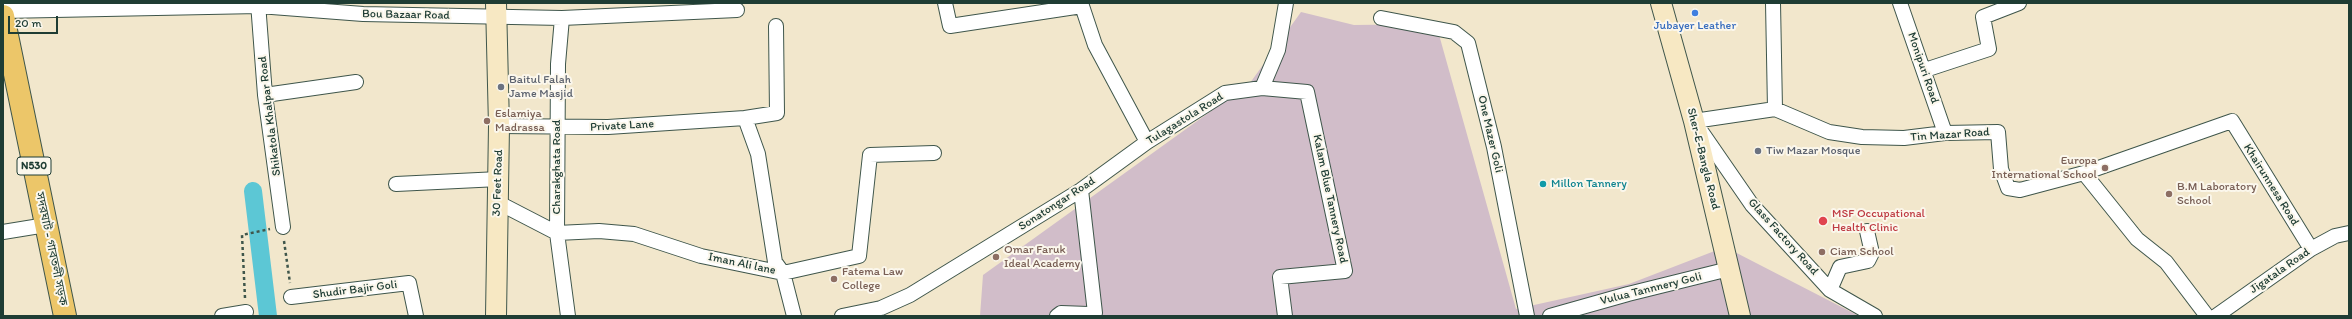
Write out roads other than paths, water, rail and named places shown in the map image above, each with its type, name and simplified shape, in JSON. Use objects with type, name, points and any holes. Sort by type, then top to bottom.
[{"type":"highway","name":"সদরঘাট - গাবতলী সড়ক","points":[[3,16],[65,316]]},
{"type":"street","points":[[945,3],[950,26],[1081,4],[1094,45],[1147,142]]},
{"type":"street","points":[[1262,88],[1278,50],[1286,3]]},
{"type":"street","name":"Sher-E-Bangla Road","points":[[1661,3],[1694,121],[1740,316]]},
{"type":"street","points":[[1694,121],[1775,109],[1773,3]]},
{"type":"street","name":"Monipuri Road","points":[[1900,3],[1925,70],[1945,133]]},
{"type":"street","points":[[1925,70],[1989,49],[1983,17],[2019,3]]},
{"type":"street","name":"Bou Bazaar Road","points":[[3,11],[258,4],[363,14],[496,10],[560,12],[737,10]]},
{"type":"street","name":"Shikatola Khalpar Road","points":[[258,4],[265,95],[282,227]]},
{"type":"street","name":"30 Feet Road","points":[[496,10],[500,126],[497,202],[496,316]]},
{"type":"street","name":"Charakghata Road","points":[[560,12],[556,233],[568,316]]},
{"type":"street","name":"One Mazer Goli","points":[[1381,18],[1454,32],[1468,43],[1494,146],[1527,316]]},
{"type":"street","name":"Private Lane","points":[[500,126],[557,128],[608,127],[745,118],[777,113],[776,26]]},
{"type":"street","points":[[265,95],[356,82]]},
{"type":"street","name":"Tulagastola Road","points":[[1100,175],[1147,142],[1225,93],[1262,88]]},
{"type":"street","name":"Kalam Blue Tannery Road","points":[[1262,88],[1307,92],[1345,271],[1280,277],[1285,316]]},
{"type":"street","name":"Tin Mazar Road","points":[[1775,109],[1829,132],[1862,137],[1904,138],[1945,133],[1998,132],[2001,169],[2008,188],[2013,190],[2020,190],[2084,173]]},
{"type":"street","points":[[745,118],[758,154],[775,262],[783,273],[794,316]]},
{"type":"street","name":"Glass Factory Road","points":[[1694,121],[1752,206],[1830,290],[1875,316]]},
{"type":"street","name":"Khairunnesa Road","points":[[2084,173],[2232,121],[2311,249]]},
{"type":"street","name":"Iman Ali lane","points":[[556,233],[600,231],[634,234],[701,256],[783,273],[859,256],[870,155],[934,153]]},
{"type":"street","points":[[2084,173],[2137,239],[2166,262],[2208,316]]},
{"type":"street","name":"Sonatongar Road","points":[[842,316],[881,308],[910,295],[1081,190],[1100,175]]},
{"type":"street","points":[[396,184],[499,179]]},
{"type":"street","points":[[1057,316],[1061,313],[1095,313],[1081,190]]},
{"type":"street","points":[[497,202],[556,233]]},
{"type":"street","points":[[3,232],[46,225]]},
{"type":"street","points":[[1830,290],[1840,267],[1868,261],[1872,253],[1867,231]]},
{"type":"street","name":"Jigatala Road","points":[[2216,316],[2311,249],[2335,236],[2349,233]]},
{"type":"street","name":"Vulua Tannnery Goli","points":[[1550,316],[1628,294],[1729,269]]},
{"type":"street","name":"Shudir Bajir Goli","points":[[291,297],[409,283],[416,316]]},
{"type":"street","points":[[222,316],[246,312]]},
{"type":"waterway","points":[[253,191],[268,316]]},
{"type":"place","name":"Jubayer Leather","points":[[1695,13]]},
{"type":"place","name":"Baitul Falah Jame Masjid","points":[[501,87]]},
{"type":"place","name":"Eslamiya Madrassa","points":[[487,121]]},
{"type":"place","name":"Tiw Mazar Mosque","points":[[1758,151]]},
{"type":"place","name":"Europa International School","points":[[2105,168]]},
{"type":"place","name":"Millon Tannery","points":[[1543,184]]},
{"type":"place","name":"B.M Laboratory School","points":[[2169,194]]},
{"type":"place","name":"MSF Occupational Health Clinic","points":[[1823,221]]},
{"type":"place","name":"Ciam School","points":[[1822,252]]},
{"type":"place","name":"Omar Faruk Ideal Academy","points":[[996,257]]},
{"type":"place","name":"Fatema Law College","points":[[834,279]]}]
